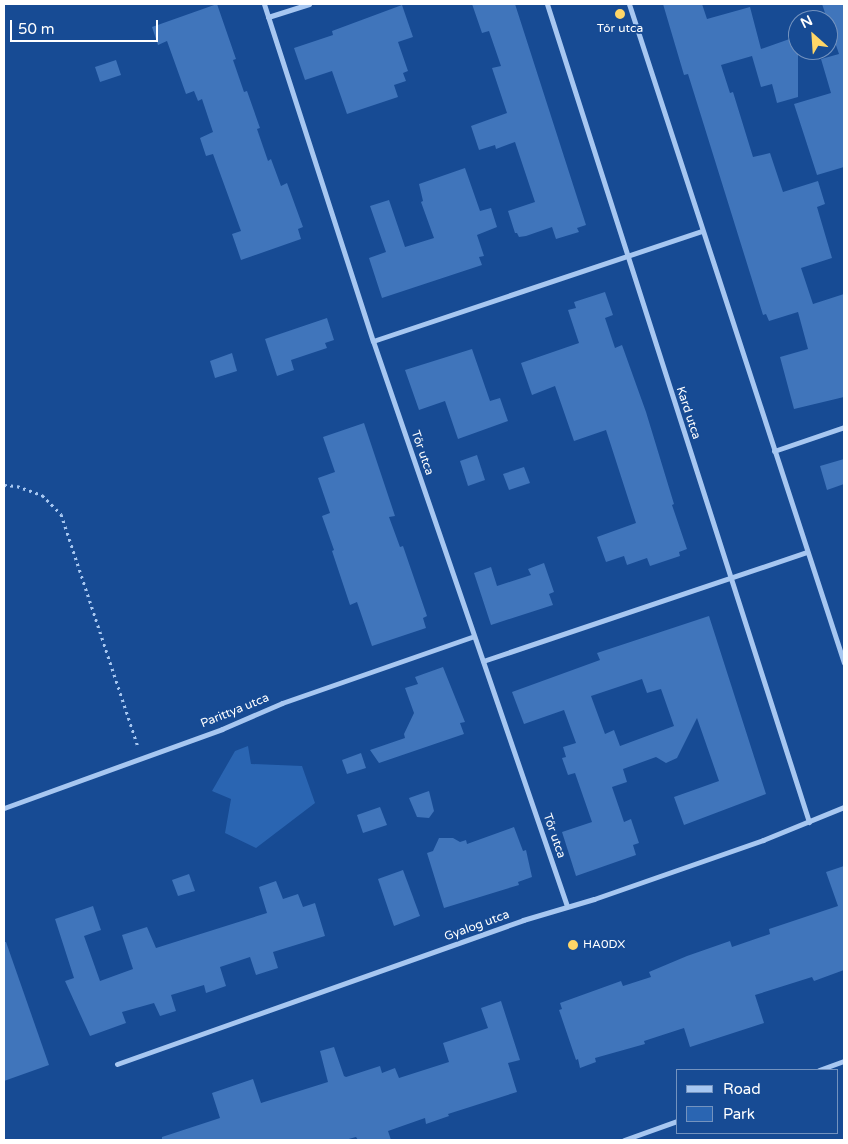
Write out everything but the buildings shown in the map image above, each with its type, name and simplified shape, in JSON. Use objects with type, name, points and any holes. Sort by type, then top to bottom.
[{"type":"street","name":"Tőr utca","points":[[264,4],[373,341],[568,906]]},
{"type":"street","points":[[268,17],[309,4]]},
{"type":"street","name":"Kard utca","points":[[547,4],[809,822]]},
{"type":"street","points":[[629,4],[844,663]]},
{"type":"street","points":[[373,341],[702,231]]},
{"type":"street","points":[[774,451],[844,427]]},
{"type":"street","points":[[483,661],[808,552]]},
{"type":"street","name":"Parittya utca","points":[[4,808],[222,729],[282,703],[474,636]]},
{"type":"street","name":"Gyalog utca","points":[[117,1064],[568,906],[594,899],[763,840],[844,807]]},
{"type":"street","points":[[823,1069],[844,1061]]},
{"type":"street","points":[[624,1140],[676,1121]]},
{"type":"path","points":[[4,485],[17,486],[42,495],[61,514],[141,757]]},
{"type":"green space","points":[[248,746],[251,764],[302,766],[315,803],[256,848],[225,833],[231,799],[212,791],[235,751]]},
{"type":"place","name":"Tőr utca","points":[[620,14]]},
{"type":"place","name":"HA0DX","points":[[573,945]]}]
